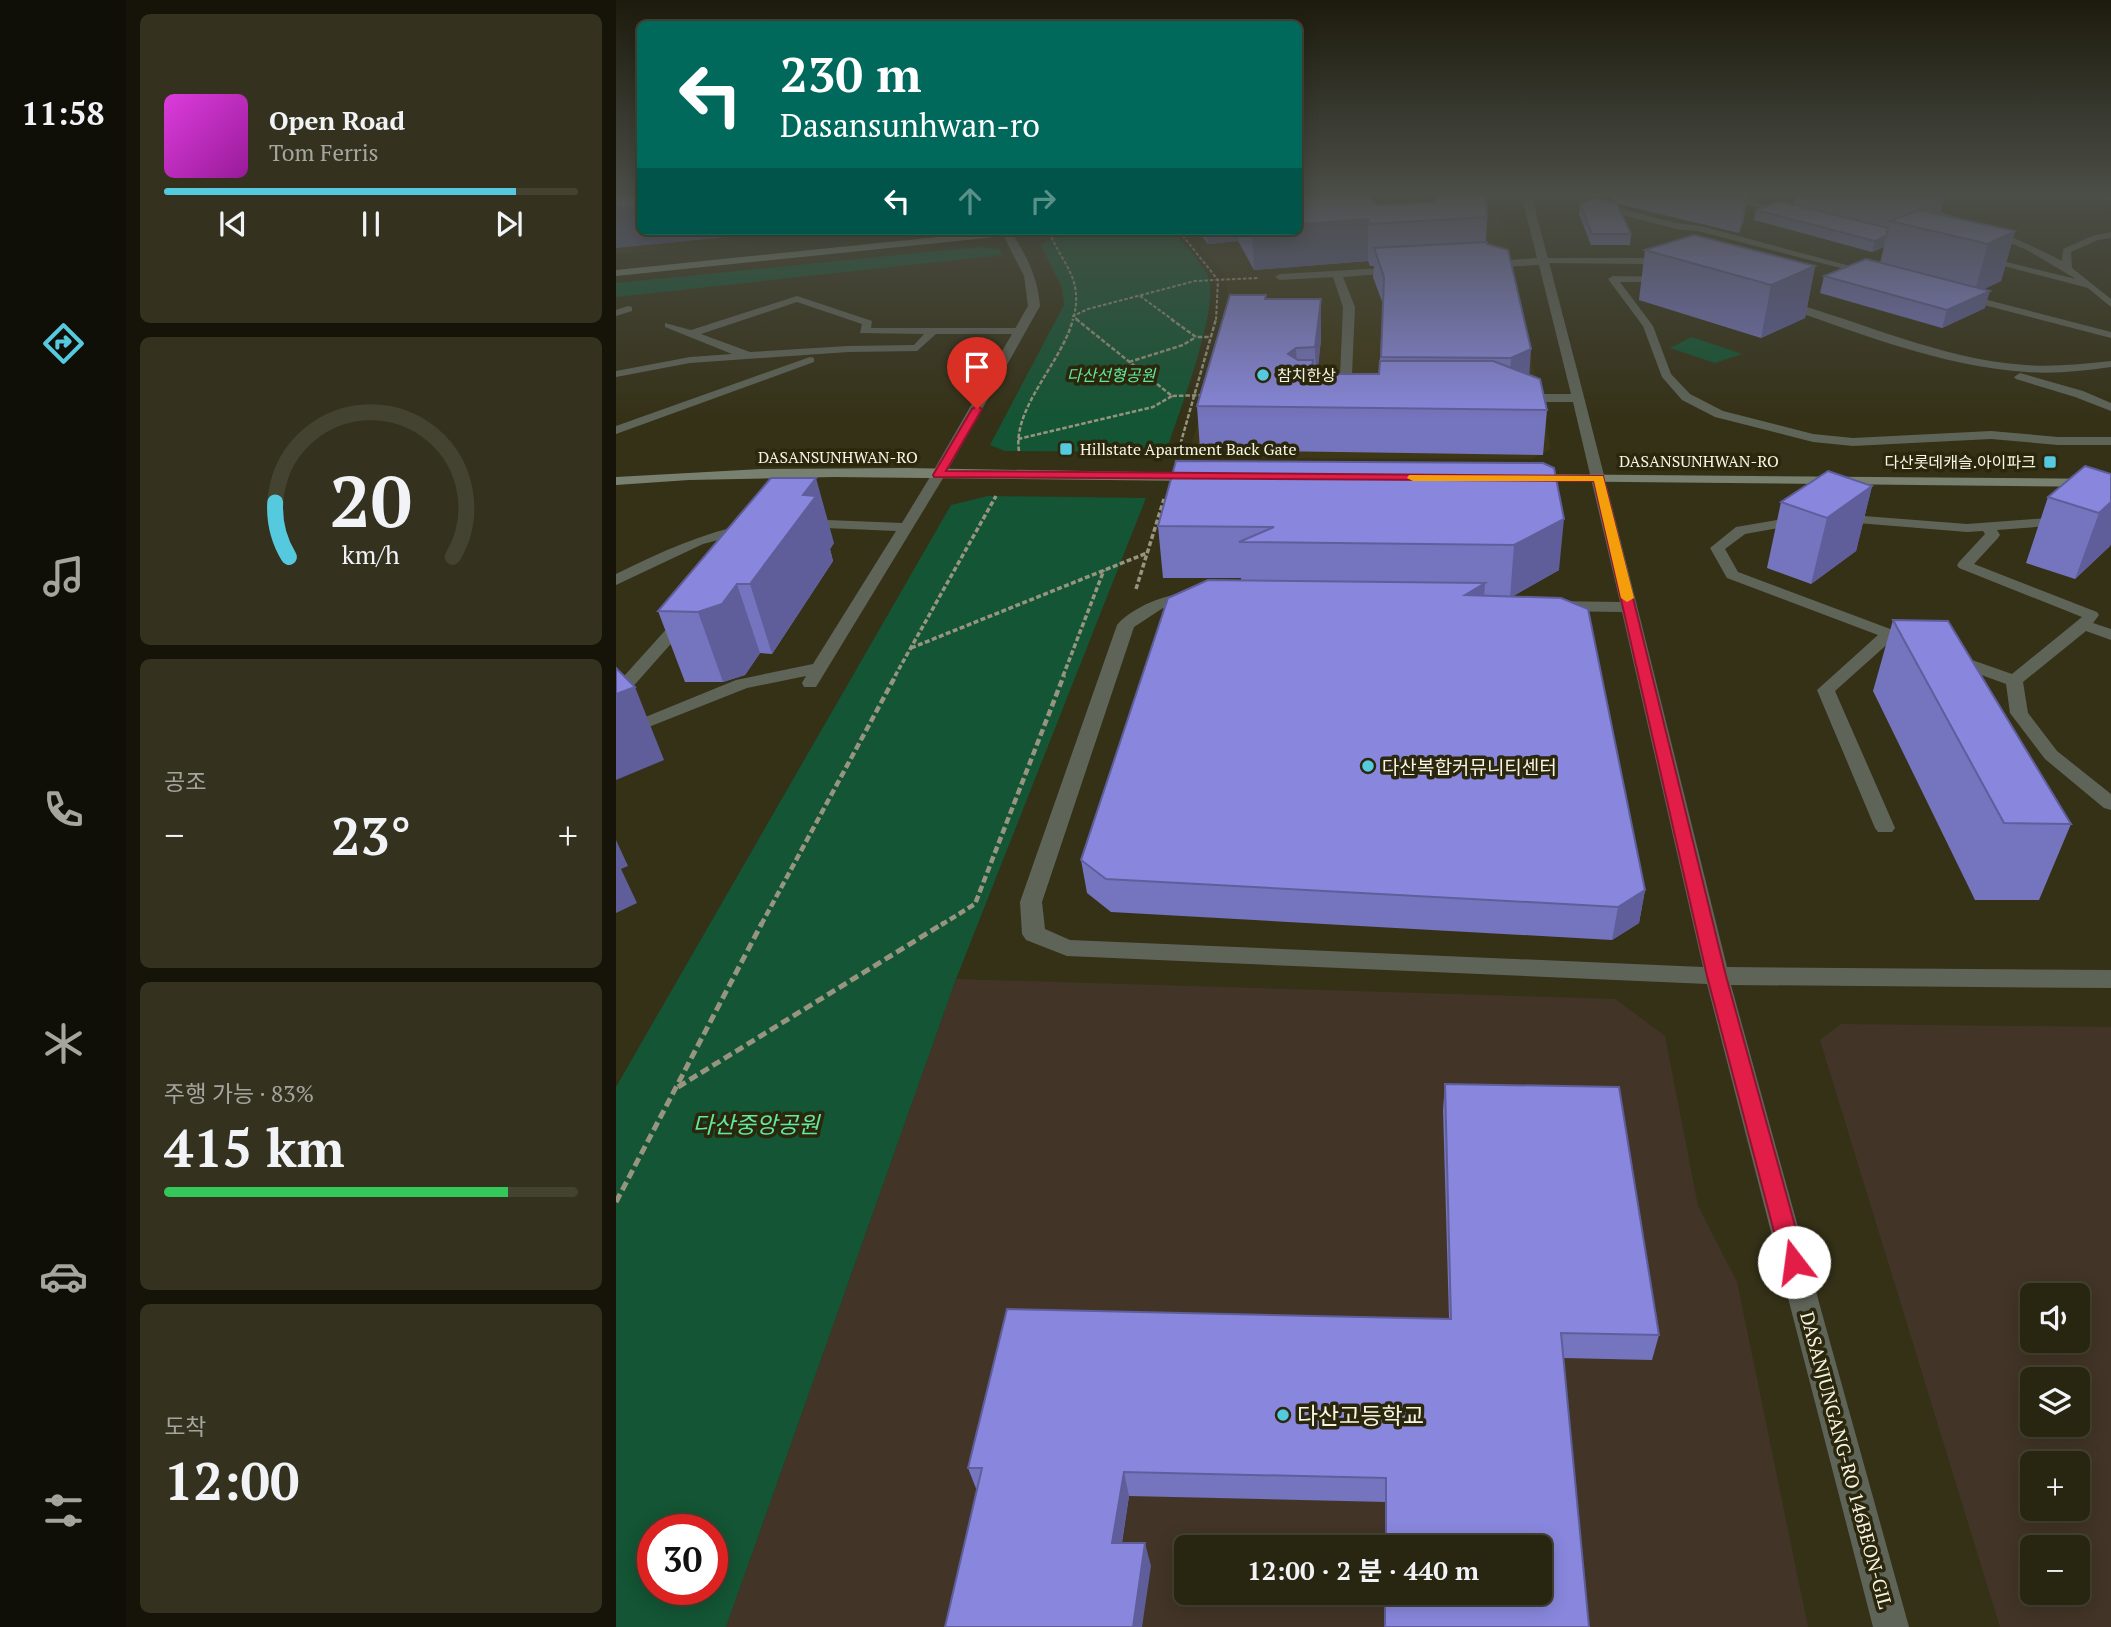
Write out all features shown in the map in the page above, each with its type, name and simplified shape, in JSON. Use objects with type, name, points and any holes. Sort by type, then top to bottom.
[{"type":"street","points":[[616,273],[645,270]]},
{"type":"street","points":[[938,475],[1034,306],[1034,291],[1028,270]]},
{"type":"street","points":[[1280,277],[1405,270]]},
{"type":"street","name":"DASANJUNGANG-RO 146BEON-GIL","points":[[1546,270],[1599,478],[1717,976],[1891,1627]]},
{"type":"street","points":[[1337,274],[1349,307],[1345,396]]},
{"type":"street","points":[[1509,397],[1578,398]]},
{"type":"street","name":"DASANSUNHWAN-RO","points":[[616,481],[674,476],[789,473],[1212,477]]},
{"type":"street","name":"DASANSUNHWAN-RO","points":[[1516,478],[2111,483]]},
{"type":"street","points":[[1213,601],[1171,601],[1146,607],[1126,625],[1035,888],[1031,902],[1034,934],[1067,948],[1717,976],[2111,979]]},
{"type":"street","points":[[1532,606],[1629,607]]},
{"type":"lane","points":[[1660,270],[1671,279],[1613,279],[1648,326],[1666,375],[1686,397],[1719,414],[1813,438],[1853,442],[1991,435],[2058,441],[2111,441]]},
{"type":"lane","points":[[1859,270],[1886,277]]},
{"type":"lane","points":[[2024,270],[2090,286]]},
{"type":"lane","points":[[2068,270],[2111,304]]},
{"type":"lane","points":[[1952,294],[2111,335]]},
{"type":"lane","points":[[1769,298],[1934,354],[1968,361],[2023,370],[2075,371],[2111,364]]},
{"type":"lane","points":[[693,333],[797,299],[868,323],[864,331],[1020,331]]},
{"type":"lane","points":[[616,313],[628,309]]},
{"type":"lane","points":[[669,325],[751,356]]},
{"type":"lane","points":[[616,374],[690,360],[838,350],[917,348],[933,331]]},
{"type":"lane","points":[[617,430],[838,350]]},
{"type":"lane","points":[[1968,361],[2079,394],[2111,407]]},
{"type":"lane","points":[[616,736],[742,684],[814,676],[938,475]]},
{"type":"lane","points":[[2014,681],[1732,575],[1717,548],[1741,530],[1787,521],[1818,519],[1987,527],[2062,521],[2111,527]]},
{"type":"lane","points":[[616,580],[687,544],[716,533],[769,529],[906,527]]},
{"type":"lane","points":[[1987,527],[1993,535],[1964,565],[2091,615],[2084,625],[2014,681]]},
{"type":"lane","points":[[616,695],[696,606]]},
{"type":"lane","points":[[2084,625],[2111,635]]},
{"type":"lane","points":[[1885,828],[1826,690],[1889,634]]},
{"type":"lane","points":[[2014,681],[2019,713],[2051,755],[2111,804]]},
{"type":"path","points":[[616,1202],[832,790],[1019,453],[1017,432],[1067,336],[1077,303],[1077,287],[1070,270]]},
{"type":"path","points":[[1177,457],[1217,316],[1218,280],[1210,270]]},
{"type":"path","points":[[1073,317],[1088,309],[1195,281],[1280,277]]},
{"type":"path","points":[[1139,296],[1196,337]]},
{"type":"path","points":[[1073,317],[1172,396]]},
{"type":"path","points":[[1129,362],[1183,345],[1196,337],[1211,337]]},
{"type":"path","points":[[1018,439],[1153,407],[1172,396],[1207,396]]},
{"type":"path","points":[[1146,607],[1133,598],[1164,499]]},
{"type":"path","points":[[910,648],[1147,553]]},
{"type":"path","points":[[677,1088],[975,904],[1104,570]]},
{"type":"shaded area","points":[[1220,270],[1512,270],[1551,449],[1532,459],[1188,458],[1227,317],[1227,288]]},
{"type":"shaded area","name":"다산고등학교","points":[[956,979],[1615,999],[1665,1036],[1698,1206],[1737,1282],[1808,1627],[726,1627]]},
{"type":"shaded area","points":[[1841,1024],[2111,1027],[2111,1627],[2000,1627],[1820,1040]]},
{"type":"green space","points":[[748,270],[865,270],[616,297],[616,283]]},
{"type":"green space","name":"다산선형공원","points":[[1053,270],[1205,270],[1207,273],[1210,295],[1203,339],[1166,452],[1005,451],[990,445],[1064,305],[1062,288]]},
{"type":"green space","points":[[1692,337],[1742,354],[1715,363],[1670,348]]},
{"type":"green space","name":"다산중앙공원","points":[[988,496],[1146,498],[956,979],[726,1627],[616,1627],[616,1087],[951,505]]},
{"type":"building","points":[[1382,270],[1513,270],[1531,349],[1511,358],[1381,357],[1384,277]]},
{"type":"building","points":[[1717,270],[1806,270],[1771,285]]},
{"type":"building","points":[[1839,270],[1908,270],[1990,291],[1947,310],[1824,276]]},
{"type":"building","points":[[1230,295],[1266,295],[1265,299],[1321,299],[1315,347],[1296,348],[1288,354],[1298,360],[1313,360],[1311,374],[1379,374],[1380,361],[1493,361],[1540,379],[1547,410],[1197,406]]},
{"type":"building","points":[[1176,461],[1543,463],[1554,468],[1564,519],[1514,545],[1239,542],[1274,527],[1158,526]]},
{"type":"building","points":[[2085,466],[2111,474],[2111,502],[2099,513],[2048,497]]},
{"type":"building","points":[[1828,471],[1872,486],[1827,518],[1781,502]]},
{"type":"building","points":[[771,478],[816,478],[803,495],[816,496],[750,584],[737,584],[722,604],[698,612],[658,611]]},
{"type":"building","name":"다산복합커뮤니티센터","points":[[1208,580],[1485,583],[1465,595],[1561,598],[1588,609],[1645,890],[1618,907],[1106,879],[1081,860],[1168,598]]},
{"type":"building","points":[[1893,620],[1948,621],[2071,824],[2004,823]]},
{"type":"building","points":[[616,668],[635,687],[616,694]]},
{"type":"building","points":[[1445,1084],[1619,1087],[1659,1335],[1561,1333],[1589,1627],[1385,1627],[1385,1605],[1552,1605],[1552,1535],[1386,1535],[1386,1478],[1124,1472],[1112,1543],[1145,1543],[1133,1627],[945,1627],[982,1468],[968,1468],[1007,1309],[1451,1319]]},
{"type":"slow traffic","points":[[1413,478],[1599,478],[1627,598]]},
{"type":"place","name":"참치한상","points":[[1263,375]]},
{"type":"place","name":"Hillstate Apartment Back Gate","points":[[1066,449]]},
{"type":"place","name":"다산롯데캐슬.아이파크","points":[[2050,462]]},
{"type":"place","name":"다산복합커뮤니티센터","points":[[1368,766]]},
{"type":"place","name":"다산고등학교","points":[[1283,1415]]},
{"type":"route","points":[[977,409],[938,475],[1599,478],[1717,976],[1794,1262]]}]
